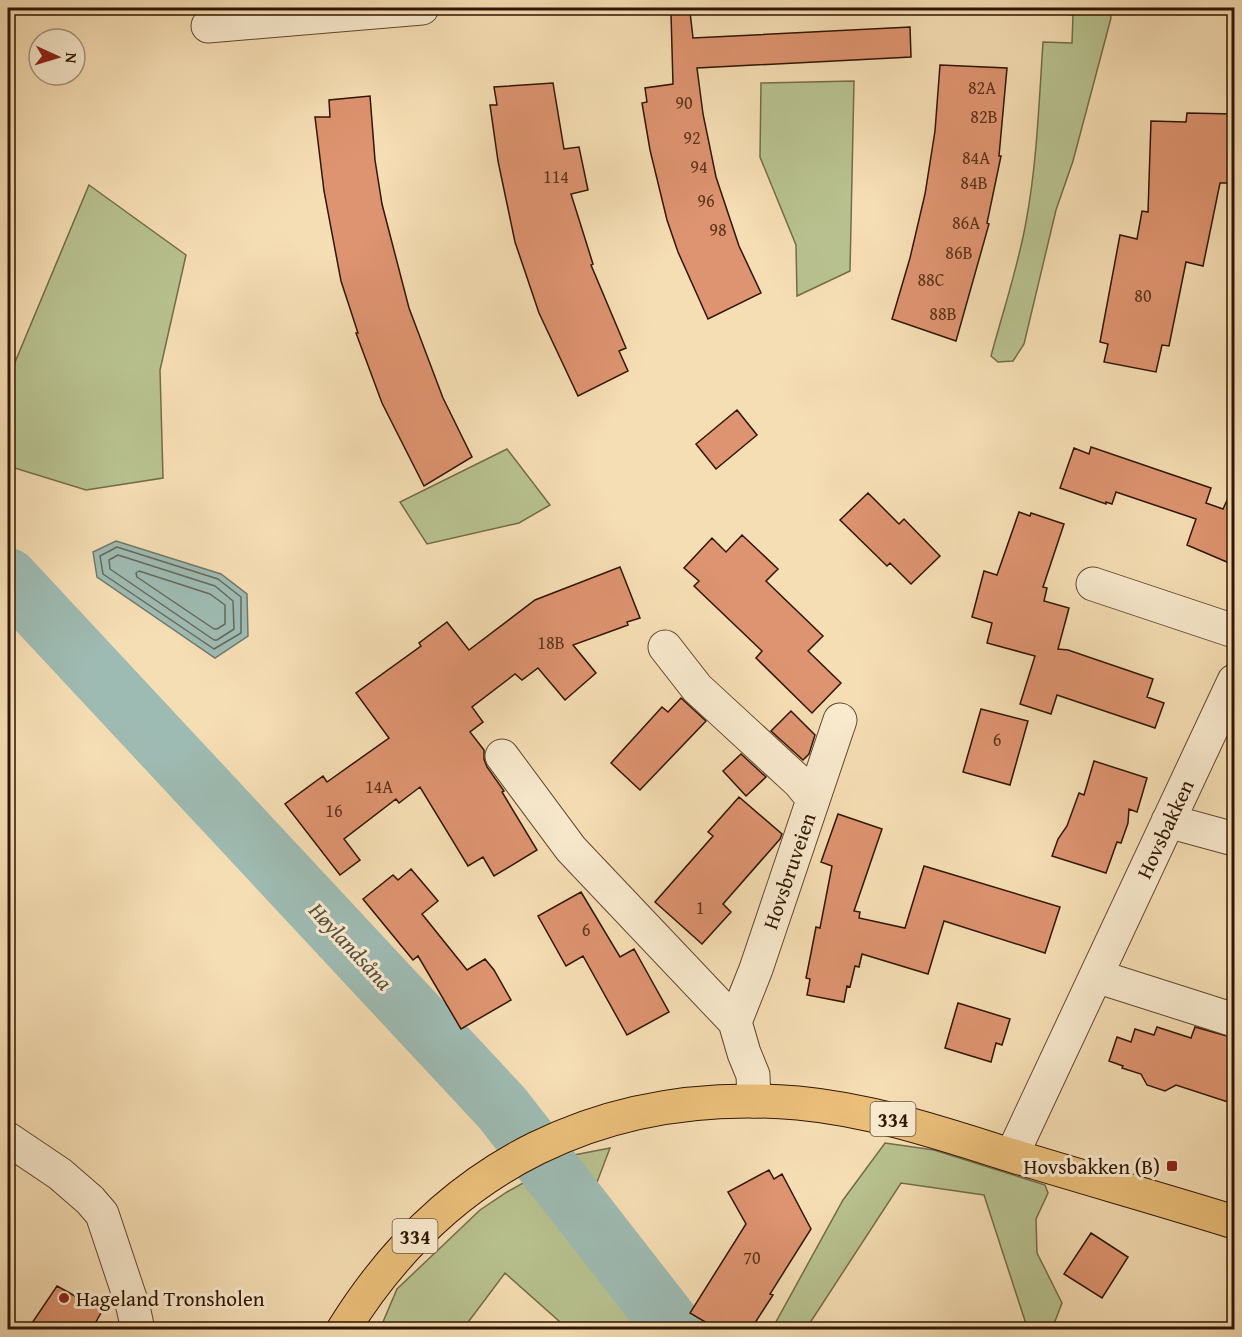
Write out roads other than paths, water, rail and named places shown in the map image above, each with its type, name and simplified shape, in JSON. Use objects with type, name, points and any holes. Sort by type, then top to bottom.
[{"type":"main road","name":"334","points":[[343,1329],[362,1299],[409,1242],[442,1211],[508,1162],[544,1143],[589,1126],[633,1114],[711,1101],[800,1103],[901,1120],[1234,1222]]},
{"type":"street","points":[[208,26],[422,8]]},
{"type":"street","points":[[1093,584],[1234,631]]},
{"type":"street","points":[[665,647],[697,688],[799,782],[813,799]]},
{"type":"street","name":"Hovsbakken","points":[[1012,1155],[1234,681]]},
{"type":"street","name":"Hovsbruveien","points":[[735,1022],[756,969],[840,720]]},
{"type":"street","points":[[502,756],[571,849],[735,1022],[753,1075],[754,1101]]},
{"type":"street","points":[[1168,821],[1234,838]]},
{"type":"street","points":[[1096,976],[1234,1020]]},
{"type":"street","points":[[8,1139],[60,1174],[90,1200],[102,1214],[133,1307],[138,1329]]},
{"type":"water","points":[[116,541],[221,574],[247,594],[248,636],[215,658],[97,577],[93,552]]},
{"type":"waterway","name":"Høylandsåna","points":[[8,578],[502,1108],[675,1330]]},
{"type":"place","name":"Hovsbakken (B)","points":[[1172,1166]]},
{"type":"place","name":"Hageland Tronsholen","points":[[64,1298]]}]
